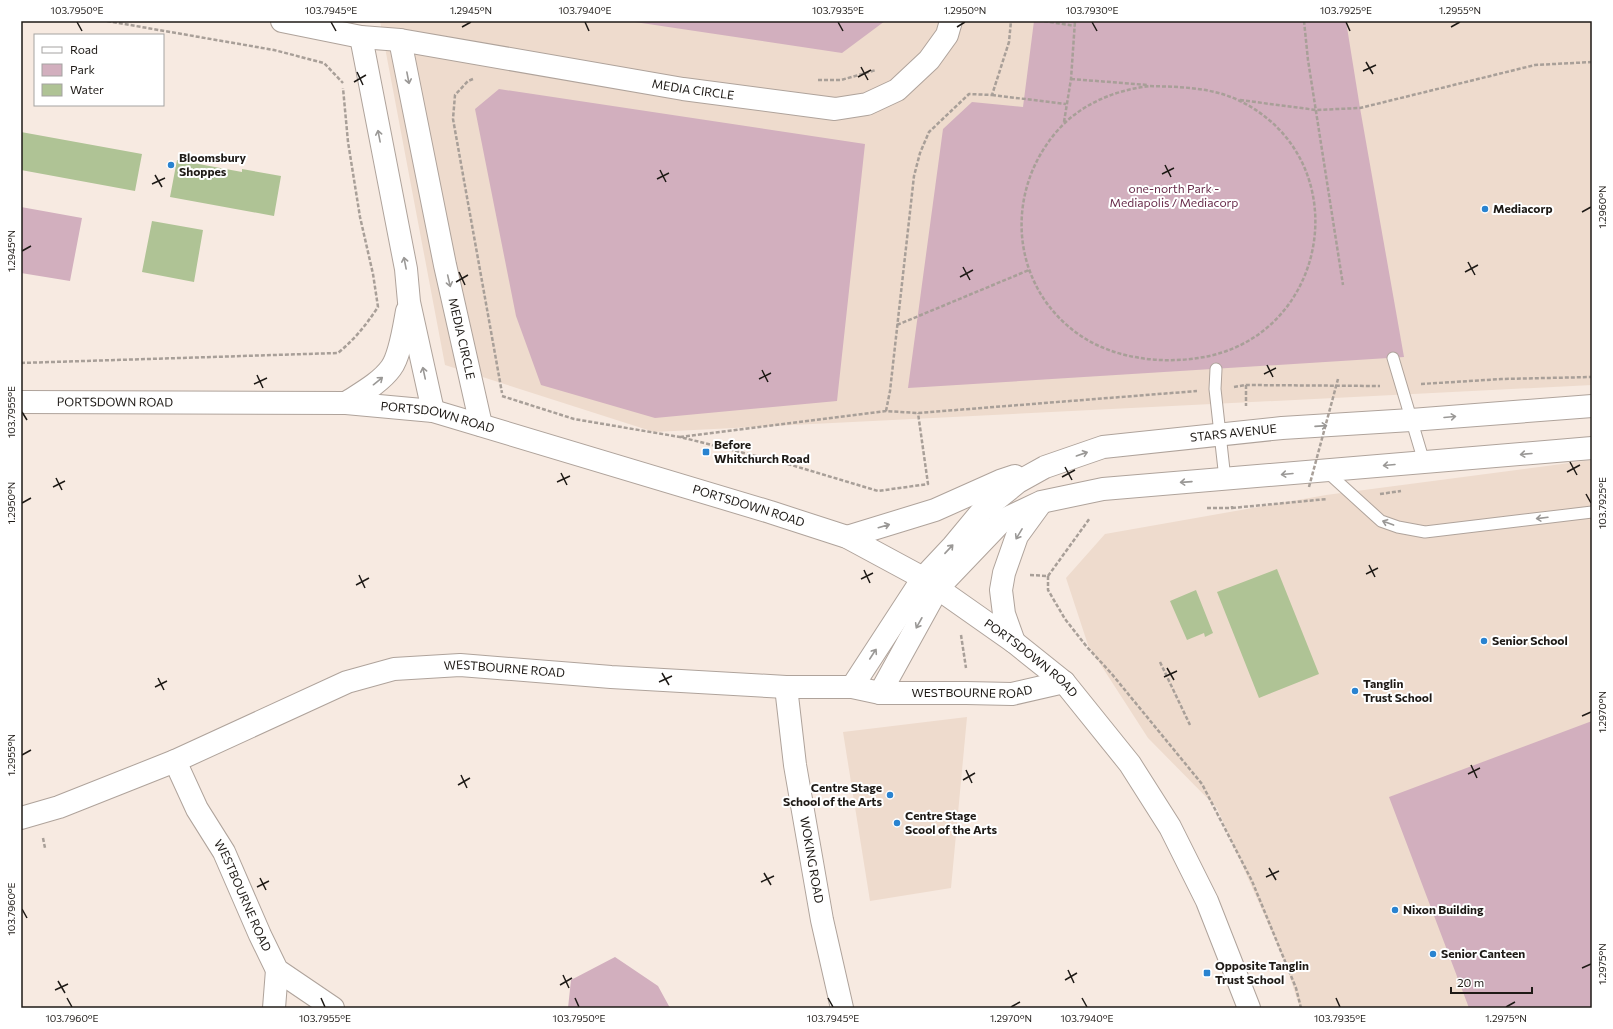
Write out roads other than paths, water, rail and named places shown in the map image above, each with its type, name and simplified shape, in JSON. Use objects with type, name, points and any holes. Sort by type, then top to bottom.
[{"type":"street","name":"MEDIA CIRCLE","points":[[282,21],[361,37],[400,40],[683,89],[835,109],[867,104],[897,90],[929,60],[947,35],[951,21]]},
{"type":"street","points":[[361,37],[406,269],[409,302],[433,411]]},
{"type":"street","name":"MEDIA CIRCLE","points":[[400,40],[445,264],[481,425]]},
{"type":"street","points":[[346,402],[380,380],[392,368],[400,347],[409,302]]},
{"type":"street","name":"PORTSDOWN ROAD","points":[[21,402],[346,402],[433,411],[770,512],[847,537],[930,583],[1014,642],[1064,682],[1130,764],[1170,827],[1207,901],[1249,1008]]},
{"type":"street","name":"STARS AVENUE","points":[[930,583],[953,546],[982,510],[1018,482],[1045,467],[1103,446],[1282,428],[1592,406]]},
{"type":"street","points":[[852,687],[930,583],[1003,520],[1041,502],[1103,489],[1592,448]]},
{"type":"street","points":[[847,537],[935,510],[1000,481],[1045,467]]},
{"type":"street","points":[[1014,642],[1004,614],[1001,590],[1004,573],[1017,536],[1041,502]]},
{"type":"street","points":[[880,693],[930,583]]},
{"type":"street","name":"WESTBOURNE ROAD","points":[[21,818],[59,807],[175,761],[347,682],[394,669],[460,665],[611,677],[786,687],[852,687],[880,693],[966,692],[1012,694],[1064,682]]},
{"type":"street","name":"WOKING ROAD","points":[[786,687],[795,765],[822,920],[842,1008]]},
{"type":"street","name":"WESTBOURNE ROAD","points":[[175,761],[197,809],[224,852],[260,936],[277,970],[333,1008]]},
{"type":"street","points":[[274,1008],[277,970]]},
{"type":"lane","points":[[1393,358],[1424,462]]},
{"type":"lane","points":[[1216,369],[1215,389],[1225,479]]},
{"type":"lane","points":[[1326,471],[1381,521],[1398,527],[1425,532],[1592,512]]},
{"type":"water","points":[[21,132],[142,154],[135,191],[21,170]]},
{"type":"water","points":[[177,160],[242,172],[242,169],[281,176],[274,216],[170,197]]},
{"type":"water","points":[[152,221],[203,230],[194,282],[142,272]]},
{"type":"water","points":[[1277,569],[1319,674],[1259,698],[1217,592]]},
{"type":"water","points":[[1196,590],[1213,633],[1205,637],[1204,633],[1187,640],[1170,601]]},
{"type":"place","name":"Bloomsbury Shoppes","points":[[171,165]]},
{"type":"place","name":"Mediacorp","points":[[1485,209]]},
{"type":"place","name":"Before Whitchurch Road","points":[[706,452]]},
{"type":"place","name":"Senior School","points":[[1484,641]]},
{"type":"place","name":"Tanglin Trust School","points":[[1355,691]]},
{"type":"place","name":"Centre Stage School of the Arts","points":[[890,795]]},
{"type":"place","name":"Centre Stage Scool of the Arts","points":[[897,823]]},
{"type":"place","name":"Nixon Building","points":[[1395,910]]},
{"type":"place","name":"Senior Canteen","points":[[1433,954]]},
{"type":"place","name":"Opposite Tanglin Trust School","points":[[1207,973]]},
{"type":"park label","name":"one-north Park - Mediapolis / Mediacorp","points":[[1174,196]]}]
